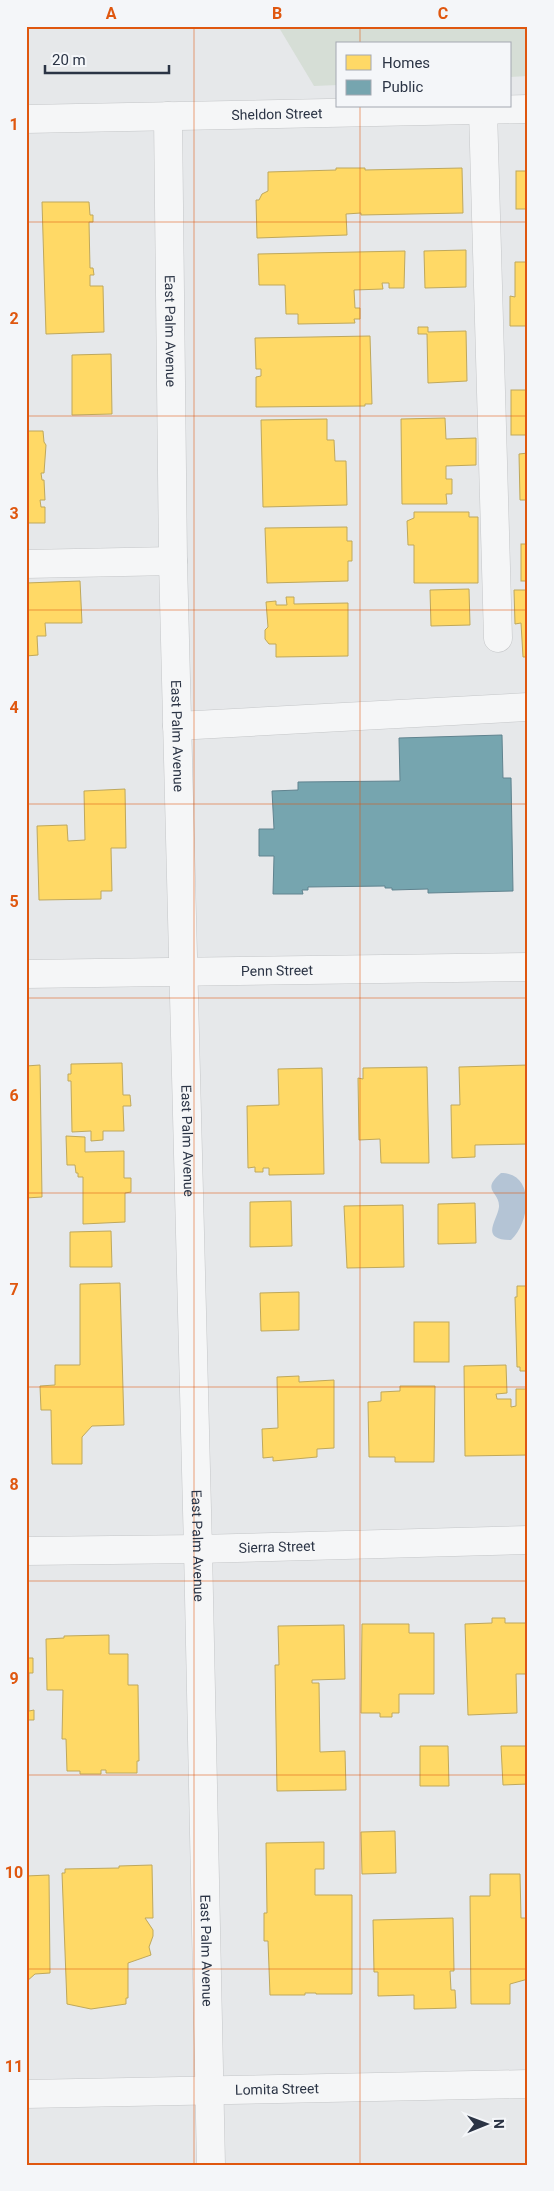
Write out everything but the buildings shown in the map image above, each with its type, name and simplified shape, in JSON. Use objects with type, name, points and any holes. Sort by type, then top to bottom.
[{"type":"street","name":"Sheldon Street","points":[[26,119],[528,109]]},
{"type":"street","points":[[483,110],[498,638]]},
{"type":"street","name":"East Palm Avenue","points":[[168,116],[173,561],[198,1549],[211,2165]]},
{"type":"street","points":[[26,564],[173,561]]},
{"type":"street","points":[[177,726],[528,707]]},
{"type":"street","name":"Penn Street","points":[[26,974],[528,967]]},
{"type":"street","name":"Sierra Street","points":[[26,1551],[198,1549],[528,1540]]},
{"type":"street","name":"Lomita Street","points":[[26,2094],[528,2084]]},
{"type":"shaded area","points":[[278,26],[528,26],[528,76],[512,77],[512,42],[336,42],[336,85],[314,86]]},
{"type":"water","points":[[501,1173],[512,1175],[520,1181],[525,1190],[525,1211],[522,1222],[511,1240],[495,1237],[492,1229],[498,1212],[499,1202],[491,1187]]}]
